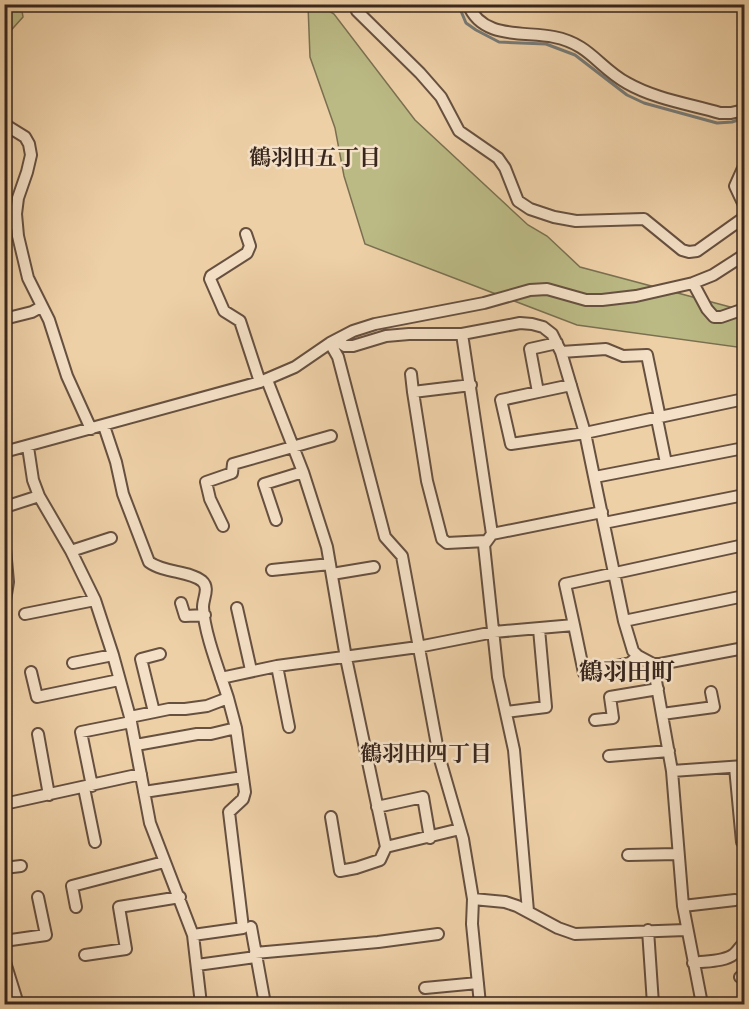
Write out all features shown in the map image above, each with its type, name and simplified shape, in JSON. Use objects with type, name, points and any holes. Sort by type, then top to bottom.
[{"type":"street","points":[[354,4],[357,11],[420,73],[441,98],[459,131],[498,158],[505,168],[518,201],[531,209],[554,217],[576,221],[644,219],[682,250],[689,252],[697,251],[742,219],[744,215]]},
{"type":"street","points":[[468,4],[474,16],[497,31],[506,34],[551,37],[579,45],[619,78],[641,90],[720,112],[744,111]]},
{"type":"street","points":[[4,124],[25,136],[31,155],[18,198],[16,214],[28,278],[49,320],[68,376],[91,429]]},
{"type":"street","points":[[744,166],[735,186],[744,205]]},
{"type":"street","points":[[4,222],[17,225]]},
{"type":"street","points":[[246,234],[250,246],[247,253],[211,276],[210,279],[224,311],[240,321],[303,472],[331,569],[346,658],[386,848],[384,854],[375,863],[340,871],[331,818]]},
{"type":"street","points":[[4,452],[264,381],[295,367],[333,341],[375,324],[484,303],[530,290],[547,289],[586,300],[636,296],[693,284],[713,275],[744,255]]},
{"type":"street","points":[[693,284],[714,317],[721,317],[744,309]]},
{"type":"street","points":[[4,319],[33,312],[41,307]]},
{"type":"street","points":[[333,341],[345,346],[353,346],[386,336],[462,334],[520,323],[543,327],[552,334],[559,347],[571,385],[595,477],[624,621],[630,643],[638,656],[652,664],[660,664],[744,648]]},
{"type":"street","points":[[462,334],[471,385],[489,537],[484,552],[498,677],[514,750],[528,911]]},
{"type":"street","points":[[333,341],[385,537],[402,556],[439,756],[460,829],[473,899],[472,924],[480,1005]]},
{"type":"street","points":[[538,392],[530,349],[559,347],[606,349],[623,356],[647,356],[666,464]]},
{"type":"street","points":[[411,374],[427,481],[442,539],[447,543],[744,495]]},
{"type":"street","points":[[413,392],[471,385]]},
{"type":"street","points":[[571,385],[501,400],[511,444],[585,434],[744,402]]},
{"type":"street","points":[[104,426],[116,462],[123,494],[145,556],[155,567],[204,582],[206,587],[203,607],[236,728],[245,792],[243,799],[229,812],[243,928],[193,935]]},
{"type":"street","points":[[223,526],[210,499],[206,482],[232,473],[233,464],[331,436]]},
{"type":"street","points":[[28,447],[33,480],[39,496],[71,551],[95,600],[113,655],[130,719],[150,824],[193,935],[201,1005]]},
{"type":"street","points":[[595,477],[744,448]]},
{"type":"street","points":[[276,520],[264,484],[303,472]]},
{"type":"street","points":[[4,509],[39,496]]},
{"type":"street","points":[[4,538],[8,582],[4,607]]},
{"type":"street","points":[[71,551],[111,538]]},
{"type":"street","points":[[638,656],[630,663],[584,673],[565,584],[744,545]]},
{"type":"street","points":[[272,570],[374,567]]},
{"type":"street","points":[[624,621],[744,596]]},
{"type":"street","points":[[26,614],[95,600]]},
{"type":"street","points":[[181,603],[184,616],[205,615]]},
{"type":"street","points":[[237,608],[251,670]]},
{"type":"street","points":[[221,678],[251,670],[418,647],[494,632],[574,626]]},
{"type":"street","points":[[506,712],[546,707],[539,629]]},
{"type":"street","points":[[154,712],[141,659],[160,654]]},
{"type":"street","points":[[73,663],[113,655]]},
{"type":"street","points":[[652,664],[672,771],[682,906],[702,1005]]},
{"type":"street","points":[[278,666],[289,727]]},
{"type":"street","points":[[31,672],[37,698],[119,680]]},
{"type":"street","points":[[595,720],[613,718],[610,697],[658,689]]},
{"type":"street","points":[[662,714],[714,707],[711,692]]},
{"type":"street","points":[[95,842],[81,732],[154,712],[207,706],[228,698]]},
{"type":"street","points":[[135,745],[236,728]]},
{"type":"street","points":[[38,734],[49,795]]},
{"type":"street","points":[[609,756],[669,751]]},
{"type":"street","points":[[672,771],[740,767],[742,842],[744,842]]},
{"type":"street","points":[[4,791],[5,804],[141,774]]},
{"type":"street","points":[[144,792],[243,777]]},
{"type":"street","points":[[377,807],[423,797],[430,838]]},
{"type":"street","points":[[386,848],[460,829]]},
{"type":"street","points":[[628,855],[678,854]]},
{"type":"street","points":[[76,907],[72,886],[164,862]]},
{"type":"street","points":[[4,868],[21,866]]},
{"type":"street","points":[[4,941],[46,935],[38,897]]},
{"type":"street","points":[[85,955],[126,949],[119,907],[180,897]]},
{"type":"street","points":[[473,899],[505,902],[575,934],[686,930]]},
{"type":"street","points":[[682,906],[735,900]]},
{"type":"street","points":[[251,927],[265,1005]]},
{"type":"street","points":[[648,930],[653,1005]]},
{"type":"street","points":[[197,964],[438,934]]},
{"type":"street","points":[[693,963],[728,957],[736,953],[744,943]]},
{"type":"street","points":[[4,959],[18,1005]]},
{"type":"street","points":[[425,988],[477,983]]},
{"type":"shaded area","points":[[5,4],[21,5],[23,17],[5,37]]},
{"type":"shaded area","points":[[308,5],[320,5],[334,14],[415,120],[528,225],[547,236],[580,267],[734,308],[744,313],[744,348],[577,325],[365,244],[344,176],[335,128],[310,57]]},
{"type":"waterway","points":[[458,4],[466,23],[476,30],[499,42],[546,44],[575,55],[627,95],[644,103],[717,123],[744,118]]},
{"type":"district","name":"鶴羽田五丁目","points":[[315,157]]},
{"type":"district","name":"鶴羽田町","points":[[627,672]]},
{"type":"district","name":"鶴羽田四丁目","points":[[426,753]]}]
